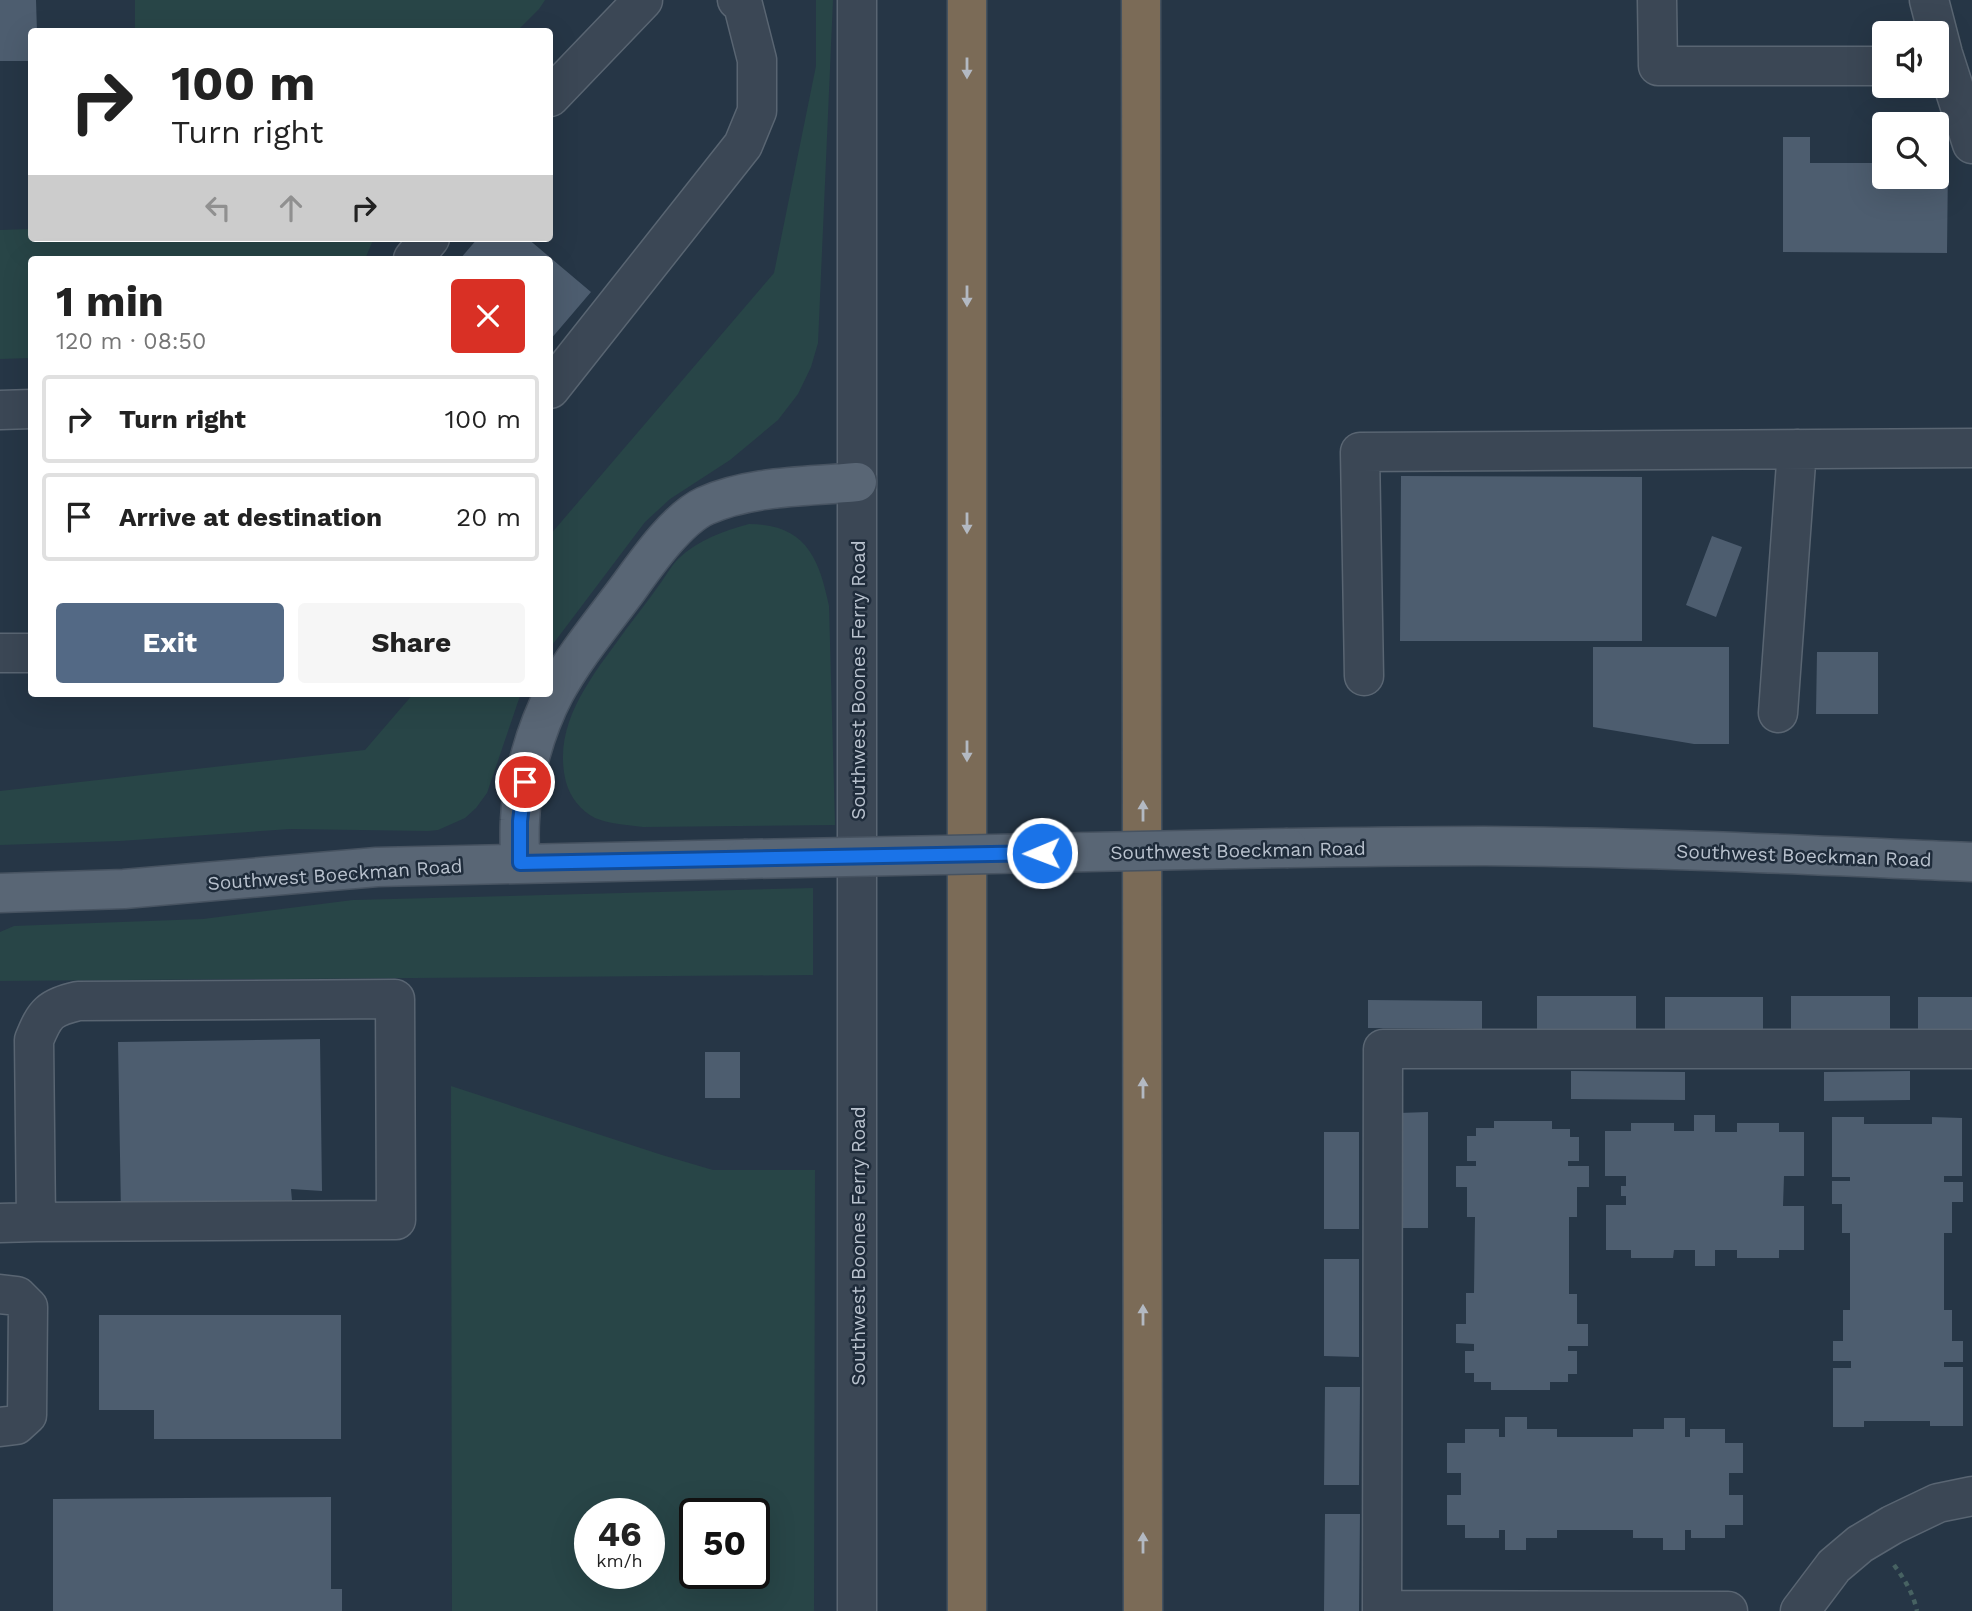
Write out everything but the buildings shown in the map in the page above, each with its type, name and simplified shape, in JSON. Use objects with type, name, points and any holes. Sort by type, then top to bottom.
[{"type":"highway","points":[[967,0],[967,1611]]},
{"type":"highway","points":[[1142,0],[1143,1611]]},
{"type":"main road","points":[[520,863],[522,796],[544,714],[571,666],[650,558],[674,530],[702,508],[734,495],[858,482]]},
{"type":"main road","name":"Southwest Boeckman Road","points":[[0,893],[124,889],[377,867],[1288,848],[1592,848],[1972,862]]},
{"type":"street","points":[[553,94],[643,0]]},
{"type":"street","points":[[553,385],[743,145],[757,111],[757,60],[743,5],[737,0]]},
{"type":"street","name":"Southwest Boones Ferry Road","points":[[857,0],[858,1611]]},
{"type":"street","points":[[1657,0],[1658,66],[1872,66]]},
{"type":"street","points":[[1929,0],[1951,52],[1972,144]]},
{"type":"street","points":[[415,256],[427,242]]},
{"type":"street","points":[[0,410],[28,409]]},
{"type":"street","points":[[1364,676],[1360,452],[1972,448]]},
{"type":"street","points":[[1777,713],[1797,449]]},
{"type":"street","points":[[0,653],[28,653]]},
{"type":"street","points":[[395,999],[396,1220],[18,1223],[34,1040],[42,1020],[57,1006],[78,1001],[395,999]]},
{"type":"street","points":[[1728,1611],[1382,1611],[1383,1049],[1972,1049]]},
{"type":"street","points":[[0,1294],[17,1296],[28,1307],[27,1415],[16,1425],[0,1427]]},
{"type":"street","points":[[1800,1611],[1834,1566],[1860,1544],[1938,1503],[1972,1496]]},
{"type":"path","points":[[1873,1536],[1905,1581],[1914,1597],[1917,1611]]},
{"type":"green space","points":[[135,0],[545,0],[520,28],[135,28]]},
{"type":"green space","points":[[816,0],[833,0],[818,343],[811,367],[798,394],[778,420],[730,460],[670,499],[645,522],[553,644],[553,531],[774,273],[816,66]]},
{"type":"green space","points":[[28,229],[28,242],[372,242],[366,256],[28,256],[28,358],[0,359],[0,230]]},
{"type":"green space","points":[[749,524],[784,530],[796,537],[814,559],[825,588],[829,606],[835,825],[643,827],[595,818],[577,803],[570,793],[563,760],[570,719],[579,699],[678,559],[711,537]]},
{"type":"green space","points":[[411,697],[520,697],[487,793],[465,818],[438,830],[290,829],[120,841],[0,845],[0,791],[365,750]]},
{"type":"green space","points":[[813,888],[813,975],[0,981],[0,932],[14,926],[203,919],[353,900]]},
{"type":"green space","points":[[451,1086],[713,1170],[815,1170],[814,1611],[452,1611]]},
{"type":"route","points":[[525,782],[520,821],[520,863],[1042,853]]}]
